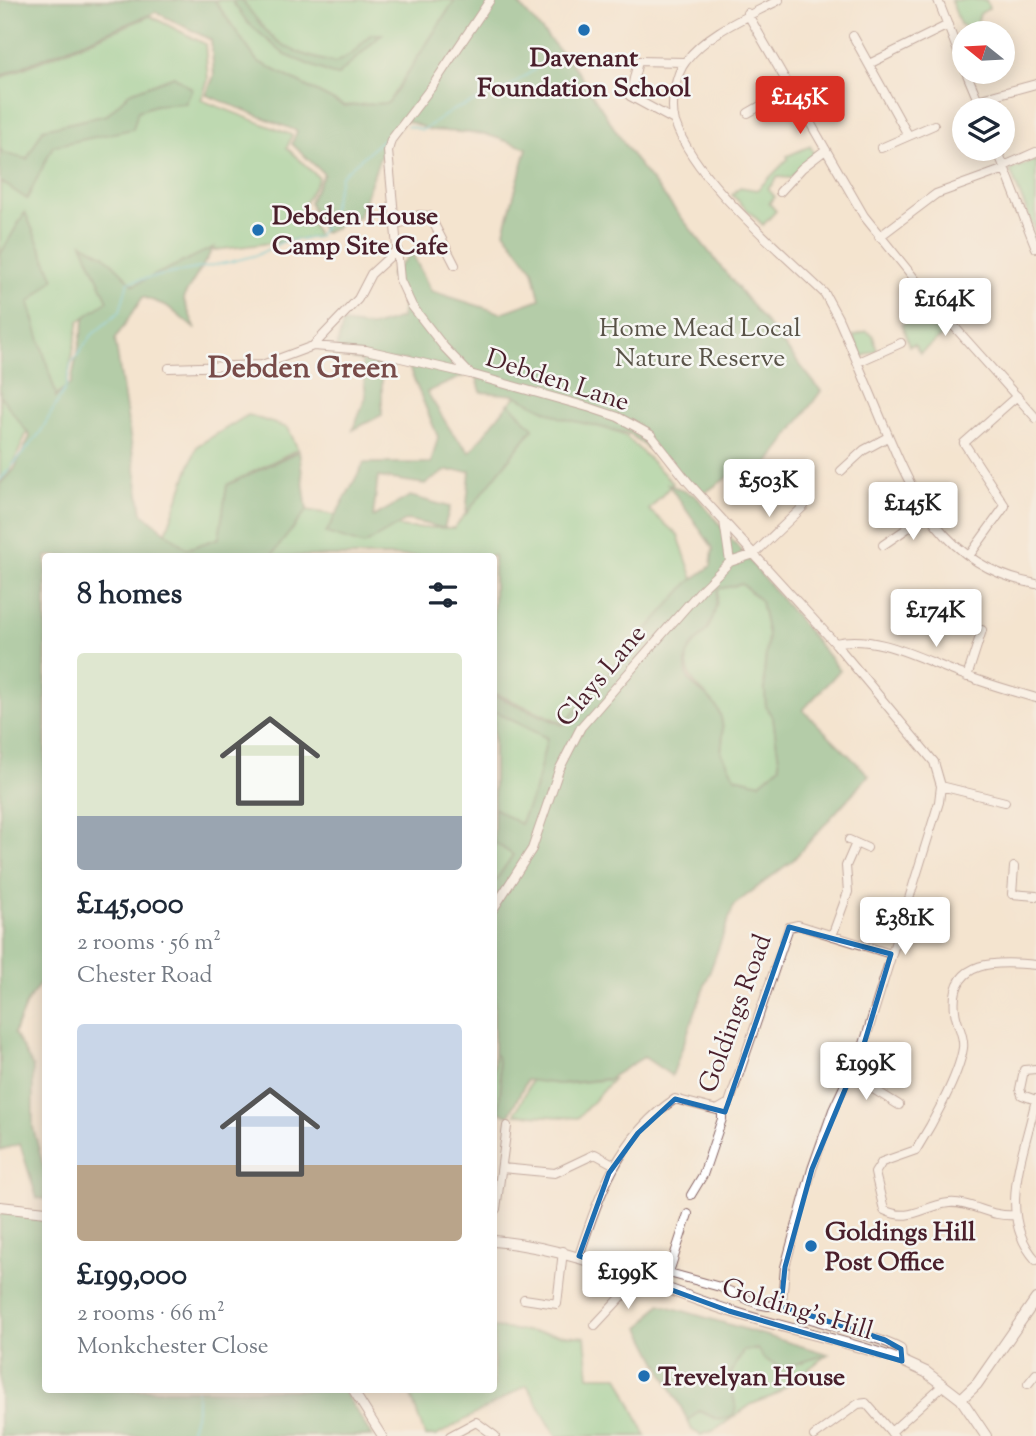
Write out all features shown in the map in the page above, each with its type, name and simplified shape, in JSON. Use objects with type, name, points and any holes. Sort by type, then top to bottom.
[{"type":"main road","points":[[0,1207],[42,1212]]},
{"type":"main road","name":"Golding's Hill","points":[[497,1241],[563,1251],[729,1311],[902,1361],[926,1372],[961,1399]]},
{"type":"main road","points":[[986,1436],[961,1399],[977,1384],[1036,1299]]},
{"type":"street","name":"Debden Lane","points":[[490,0],[433,85],[391,140],[388,151],[400,280],[412,306],[470,374],[591,408],[639,428],[662,445],[688,482],[835,643],[934,762],[942,786]]},
{"type":"street","points":[[779,0],[711,36],[684,62],[675,89],[674,120],[685,144],[703,171],[825,294],[858,362],[888,437],[927,515],[943,535],[969,556],[1013,580],[1036,584]]},
{"type":"street","points":[[937,0],[952,37]]},
{"type":"street","points":[[749,14],[824,151],[879,237],[943,314],[1036,418]]},
{"type":"street","points":[[869,64],[947,25]]},
{"type":"street","points":[[853,36],[908,135]]},
{"type":"street","points":[[674,120],[630,96],[638,61],[684,62]]},
{"type":"street","points":[[985,98],[1036,84]]},
{"type":"street","points":[[748,113],[790,89]]},
{"type":"street","points":[[881,148],[934,125]]},
{"type":"street","points":[[780,192],[802,168],[824,151]]},
{"type":"street","points":[[879,237],[936,194],[1004,168],[1036,152]]},
{"type":"street","points":[[1001,161],[1036,248]]},
{"type":"street","points":[[396,224],[409,222],[419,215],[430,216],[455,265]]},
{"type":"street","points":[[313,346],[358,299],[371,274],[397,250]]},
{"type":"street","points":[[943,314],[977,286]]},
{"type":"street","points":[[858,362],[901,343]]},
{"type":"street","points":[[169,368],[262,365],[313,346],[366,350],[470,374]]},
{"type":"street","points":[[969,556],[1005,506],[964,443],[1017,396]]},
{"type":"street","points":[[841,471],[864,450],[888,437]]},
{"type":"street","points":[[754,554],[804,506]]},
{"type":"street","points":[[883,545],[927,515]]},
{"type":"street","points":[[724,521],[730,562]]},
{"type":"street","name":"Clays Lane","points":[[497,903],[532,849],[559,769],[581,727],[730,562],[754,554]]},
{"type":"street","points":[[967,677],[982,630]]},
{"type":"street","points":[[835,643],[856,640],[885,645],[967,677],[1036,698]]},
{"type":"street","points":[[782,1303],[785,1267],[793,1235],[828,1122],[864,1044],[942,786],[1005,802]]},
{"type":"street","points":[[832,936],[848,892],[846,866],[853,842],[867,848]]},
{"type":"street","points":[[1014,867],[1012,894],[1036,896]]},
{"type":"street","name":"Goldings Road","points":[[579,1256],[613,1164],[638,1133],[675,1099],[722,1110],[731,1097],[786,930],[798,925],[891,954]]},
{"type":"street","points":[[1014,1215],[999,1217],[950,1203],[900,1217],[884,1210],[876,1173],[882,1162],[916,1150],[938,1110],[961,1055],[963,1038],[954,1003],[963,977],[980,964],[1036,965]]},
{"type":"street","points":[[1036,1069],[1024,1070],[1020,1089],[1022,1095],[1036,1099],[1034,1122],[1014,1195],[1014,1215],[1022,1244],[1036,1260]]},
{"type":"street","points":[[849,1074],[899,1105]]},
{"type":"street","points":[[691,1195],[703,1175],[722,1119],[722,1110]]},
{"type":"street","points":[[497,1202],[506,1126]]},
{"type":"street","points":[[502,1168],[555,1173],[595,1154],[613,1164]]},
{"type":"street","points":[[668,1275],[688,1214]]},
{"type":"street","points":[[524,1299],[557,1304],[563,1251]]},
{"type":"street","points":[[608,1266],[618,1259],[668,1275],[720,1287],[758,1304],[768,1306],[782,1303],[799,1313],[884,1340],[901,1349],[902,1361]]},
{"type":"street","points":[[595,1325],[640,1277]]},
{"type":"street","points":[[1027,1384],[1036,1374]]},
{"type":"street","points":[[814,1436],[858,1404],[866,1403],[893,1434],[942,1386]]},
{"type":"street","points":[[354,1393],[382,1436]]},
{"type":"street","points":[[450,1436],[476,1422],[495,1436]]},
{"type":"highlighted area","points":[[789,927],[891,954],[864,1044],[812,1169],[785,1267],[781,1306],[885,1340],[901,1349],[902,1361],[729,1311],[579,1256],[609,1173],[638,1133],[675,1099],[725,1112]]},
{"type":"green space","name":"Home Mead Local Nature Reserve","points":[[0,0],[214,0],[257,61],[344,106],[388,103],[455,0],[515,0],[575,68],[635,160],[821,391],[758,478],[734,473],[703,494],[630,434],[561,418],[515,395],[481,392],[475,371],[427,392],[453,434],[470,452],[509,403],[533,428],[466,514],[470,471],[446,471],[425,484],[378,477],[373,517],[410,496],[450,507],[444,528],[407,520],[364,545],[326,533],[364,463],[431,463],[438,437],[406,360],[382,361],[382,415],[353,430],[366,396],[362,362],[335,354],[343,323],[372,327],[401,318],[404,296],[390,275],[412,253],[431,291],[501,313],[540,299],[533,270],[504,231],[527,148],[485,134],[430,130],[405,120],[385,143],[358,219],[346,209],[336,228],[324,233],[309,202],[324,174],[292,144],[297,131],[206,95],[214,76],[211,40],[156,12],[0,76]]},
{"type":"green space","points":[[214,0],[455,0],[388,103],[344,106],[257,61]]},
{"type":"green space","points":[[231,0],[242,0],[263,27],[281,44],[303,54],[335,63],[352,54],[371,34],[382,34],[337,76],[285,55],[248,23]]},
{"type":"green space","points":[[951,0],[986,0],[989,8],[980,14],[978,21],[959,21]]},
{"type":"green space","points":[[150,16],[205,44],[208,80],[201,100],[292,135],[287,148],[319,178],[303,206],[318,237],[208,251],[128,289],[79,321],[66,387],[34,416],[9,474],[0,482],[0,78]]},
{"type":"green space","points":[[174,76],[192,89],[186,103],[156,105],[138,111],[133,129],[53,146],[27,199],[0,181],[0,148],[3,153],[27,159],[43,129],[107,115],[129,93]]},
{"type":"green space","points":[[810,146],[814,154],[790,178],[778,177],[768,189],[775,197],[769,203],[776,211],[763,225],[732,195],[740,187],[757,190],[788,159],[787,156]]},
{"type":"green space","points":[[1036,160],[1036,234],[1010,170]]},
{"type":"green space","points":[[25,212],[54,279],[29,303],[55,398],[71,383],[85,317],[108,301],[82,243],[104,255],[134,285],[214,247],[183,298],[196,330],[167,306],[143,297],[115,339],[142,513],[187,549],[219,538],[227,485],[299,451],[307,510],[273,553],[42,553],[42,980],[26,1004],[14,1033],[33,1067],[33,1127],[42,1162],[42,1199],[37,1198],[20,1144],[0,1150],[0,484],[14,470],[30,436],[0,395],[0,255]]},
{"type":"green space","points":[[928,308],[950,330],[920,353],[914,344],[909,346],[902,324],[919,317]]},
{"type":"green space","points":[[867,331],[873,336],[877,350],[862,357],[853,336]]},
{"type":"green space","points":[[517,395],[626,436],[673,483],[649,510],[678,535],[694,582],[568,725],[497,694],[497,553],[273,553],[307,510],[407,528],[454,528],[533,429],[509,404]]},
{"type":"green space","points":[[248,415],[288,428],[298,449],[227,485],[220,538],[187,549],[166,533],[197,446]]},
{"type":"green space","points":[[668,484],[696,496],[840,670],[803,710],[869,775],[793,860],[734,905],[672,1076],[644,1057],[608,1079],[558,1084],[527,1080],[509,1115],[499,1112],[501,1083],[497,1056],[497,879],[513,855],[497,844],[497,810],[520,824],[535,790],[547,738],[497,713],[497,696],[563,725],[688,583],[711,566],[713,548]],"holes":[[[742,584],[761,601],[768,635],[764,674],[766,707],[773,718],[780,766],[760,783],[735,777],[721,752],[723,731],[720,716],[715,705],[688,677],[686,661],[689,651],[712,621],[718,589]]]},
{"type":"green space","points":[[742,584],[761,601],[768,635],[764,674],[766,707],[773,718],[780,766],[760,783],[735,777],[721,752],[723,730],[720,715],[714,704],[692,680],[688,668],[687,651],[709,623],[718,589]]},
{"type":"green space","points":[[497,713],[547,738],[535,790],[520,825],[497,810]]},
{"type":"green space","points":[[497,844],[513,855],[497,879]]},
{"type":"green space","points":[[497,1055],[501,1083],[497,1112]]},
{"type":"green space","points":[[532,1079],[563,1084],[613,1079],[578,1118],[515,1114]]},
{"type":"green space","points":[[0,1212],[42,1218],[42,1393],[345,1393],[372,1436],[0,1436]]},
{"type":"green space","points":[[660,1304],[828,1354],[782,1368],[764,1359],[757,1349],[743,1351],[729,1377],[736,1408],[732,1417],[720,1420],[699,1411],[688,1421],[640,1328]]},
{"type":"green space","points":[[497,1328],[585,1337],[589,1376],[618,1376],[646,1436],[556,1436],[527,1385],[436,1436],[425,1436],[410,1393],[497,1393]]},
{"type":"green space","points":[[757,1349],[782,1368],[828,1354],[773,1396],[752,1404],[715,1430],[701,1435],[692,1430],[688,1421],[699,1411],[720,1420],[736,1408],[729,1377],[743,1351]]},
{"type":"waterway","points":[[407,126],[423,130],[453,110],[506,89],[550,59]]},
{"type":"waterway","points":[[0,480],[40,433],[66,387],[71,364],[92,335],[120,311],[128,282],[230,262],[257,255],[282,242],[318,237],[329,218],[341,176],[396,128]]},
{"type":"waterway","points":[[189,1436],[197,1409],[197,1393]]},
{"type":"place","name":"Davenant Foundation School","points":[[584,30]]},
{"type":"place","name":"Debden House Camp Site Cafe","points":[[258,230]]},
{"type":"place","name":"Goldings Hill Post Office","points":[[811,1246]]},
{"type":"place","name":"Trevelyan House","points":[[644,1376]]},
{"type":"district","name":"Debden Green","points":[[303,367]]}]
